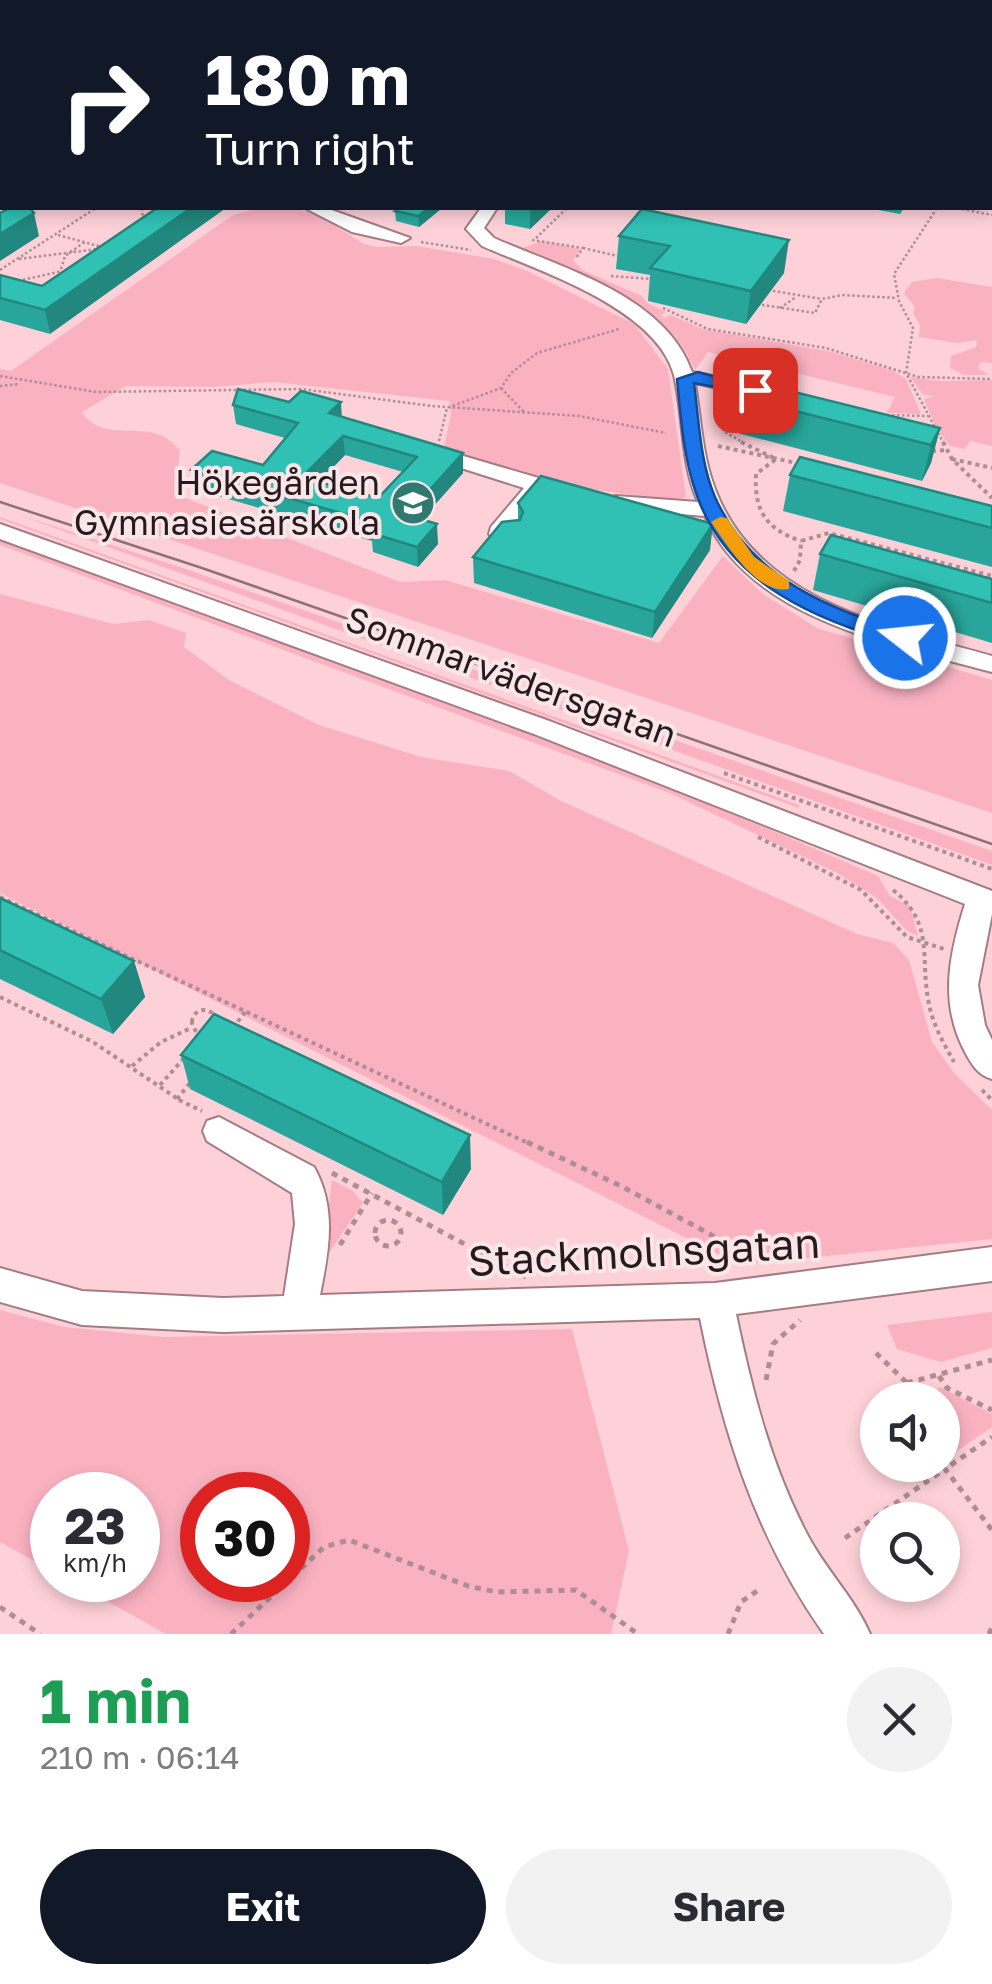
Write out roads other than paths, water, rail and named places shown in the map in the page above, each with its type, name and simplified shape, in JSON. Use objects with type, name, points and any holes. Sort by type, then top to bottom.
[{"type":"street","points":[[318,210],[358,228],[400,238]]},
{"type":"street","points":[[488,210],[475,229],[488,242],[638,317],[672,349],[686,379],[694,452],[706,496],[748,561],[798,599],[848,622],[992,664]]},
{"type":"street","points":[[686,379],[698,377],[755,390]]},
{"type":"street","points":[[443,456],[611,511],[714,510]]},
{"type":"street","points":[[508,540],[500,532],[520,515],[536,487]]},
{"type":"street","name":"Sommarvädersgatan","points":[[0,531],[543,728],[986,901]]},
{"type":"street","points":[[986,901],[967,955],[962,1001],[966,1026],[992,1066]]},
{"type":"street","points":[[214,1123],[302,1178],[311,1188],[314,1210],[300,1313]]},
{"type":"street","name":"Stackmolnsgatan","points":[[0,1285],[82,1308],[223,1316],[715,1300],[992,1264]]},
{"type":"street","points":[[715,1300],[750,1455],[782,1533],[849,1634]]},
{"type":"tram line","points":[[0,502],[202,568],[992,844]]},
{"type":"place","name":"Hökegården Gymnasiesärskola","points":[[413,503]]}]
